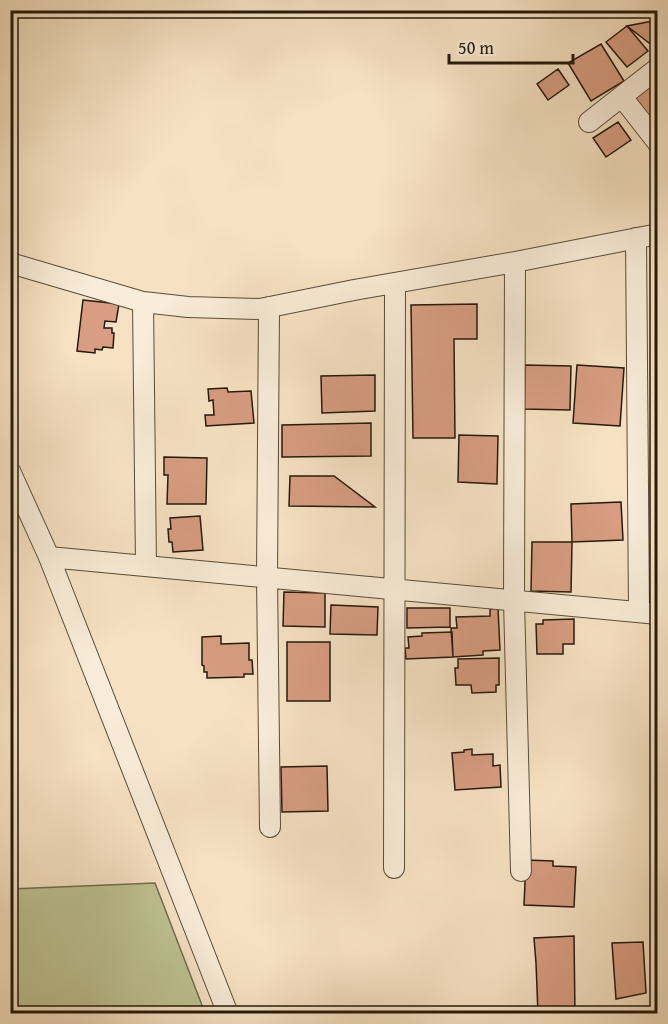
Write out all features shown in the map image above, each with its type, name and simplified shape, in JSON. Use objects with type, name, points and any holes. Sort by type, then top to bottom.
[{"type":"street","points":[[589,122],[657,68]]},
{"type":"street","points":[[622,96],[657,143]]},
{"type":"street","points":[[10,263],[143,302],[188,307],[260,309],[657,234]]},
{"type":"street","points":[[49,556],[648,613],[636,238]]},
{"type":"street","points":[[515,262],[514,601],[521,871]]},
{"type":"street","points":[[394,868],[395,283]]},
{"type":"street","points":[[143,302],[146,566]]},
{"type":"street","points":[[269,307],[267,577],[270,826]]},
{"type":"street","points":[[10,471],[49,556],[228,1014]]},
{"type":"green space","points":[[155,883],[205,1013],[11,1013],[11,889]]},
{"type":"building","points":[[658,20],[658,43],[653,46],[627,26]]},
{"type":"building","points":[[627,26],[648,51],[627,67],[606,42]]},
{"type":"building","points":[[601,44],[624,81],[591,101],[568,63]]},
{"type":"building","points":[[558,69],[569,85],[548,100],[537,84]]},
{"type":"building","points":[[658,79],[658,114],[649,119],[633,97]]},
{"type":"building","points":[[618,122],[631,140],[606,157],[593,138]]},
{"type":"building","points":[[83,300],[119,304],[116,322],[105,321],[104,328],[112,328],[113,348],[95,349],[95,353],[77,351]]},
{"type":"building","points":[[477,304],[477,339],[454,339],[455,438],[413,438],[411,305]]},
{"type":"building","points":[[525,365],[571,366],[570,410],[524,409]]},
{"type":"building","points":[[577,365],[624,368],[620,426],[573,423]]},
{"type":"building","points":[[375,375],[375,411],[322,413],[321,376]]},
{"type":"building","points":[[227,388],[228,392],[251,391],[254,423],[206,426],[205,415],[214,415],[213,400],[209,401],[208,389]]},
{"type":"building","points":[[371,423],[371,456],[282,457],[282,425]]},
{"type":"building","points":[[459,435],[498,436],[497,484],[458,482]]},
{"type":"building","points":[[164,457],[207,458],[206,504],[167,504],[168,475],[164,475]]},
{"type":"building","points":[[290,476],[334,476],[375,507],[289,506]]},
{"type":"building","points":[[621,502],[623,540],[572,542],[571,504]]},
{"type":"building","points":[[200,516],[203,550],[173,552],[172,542],[169,542],[170,518]]},
{"type":"building","points":[[532,542],[572,542],[571,592],[531,591]]},
{"type":"building","points":[[284,592],[325,593],[325,627],[283,626]]},
{"type":"building","points":[[331,605],[378,607],[377,635],[330,634]]},
{"type":"building","points":[[407,608],[450,608],[450,627],[407,628]]},
{"type":"building","points":[[498,608],[500,650],[483,651],[483,655],[453,657],[451,628],[457,628],[456,617],[490,616],[490,609]]},
{"type":"building","points":[[574,619],[574,644],[563,644],[563,654],[537,654],[536,624],[543,624],[543,620]]},
{"type":"building","points":[[452,632],[453,657],[406,659],[405,648],[409,648],[408,637],[422,636],[422,633]]},
{"type":"building","points":[[221,636],[221,644],[249,643],[249,660],[252,660],[253,674],[244,674],[244,677],[207,678],[207,672],[204,672],[202,665],[202,637]]},
{"type":"building","points":[[287,642],[330,642],[330,701],[287,701]]},
{"type":"building","points":[[499,658],[499,685],[496,685],[496,692],[472,693],[471,685],[456,685],[455,668],[458,668],[458,659]]},
{"type":"building","points":[[472,749],[472,755],[493,754],[493,766],[500,765],[501,787],[455,790],[452,753]]},
{"type":"building","points":[[327,766],[328,811],[282,812],[281,767]]},
{"type":"building","points":[[526,860],[553,861],[553,866],[576,867],[574,907],[524,905]]},
{"type":"building","points":[[574,936],[575,1014],[538,1014],[534,938]]},
{"type":"building","points":[[643,942],[646,993],[616,999],[612,943]]}]
